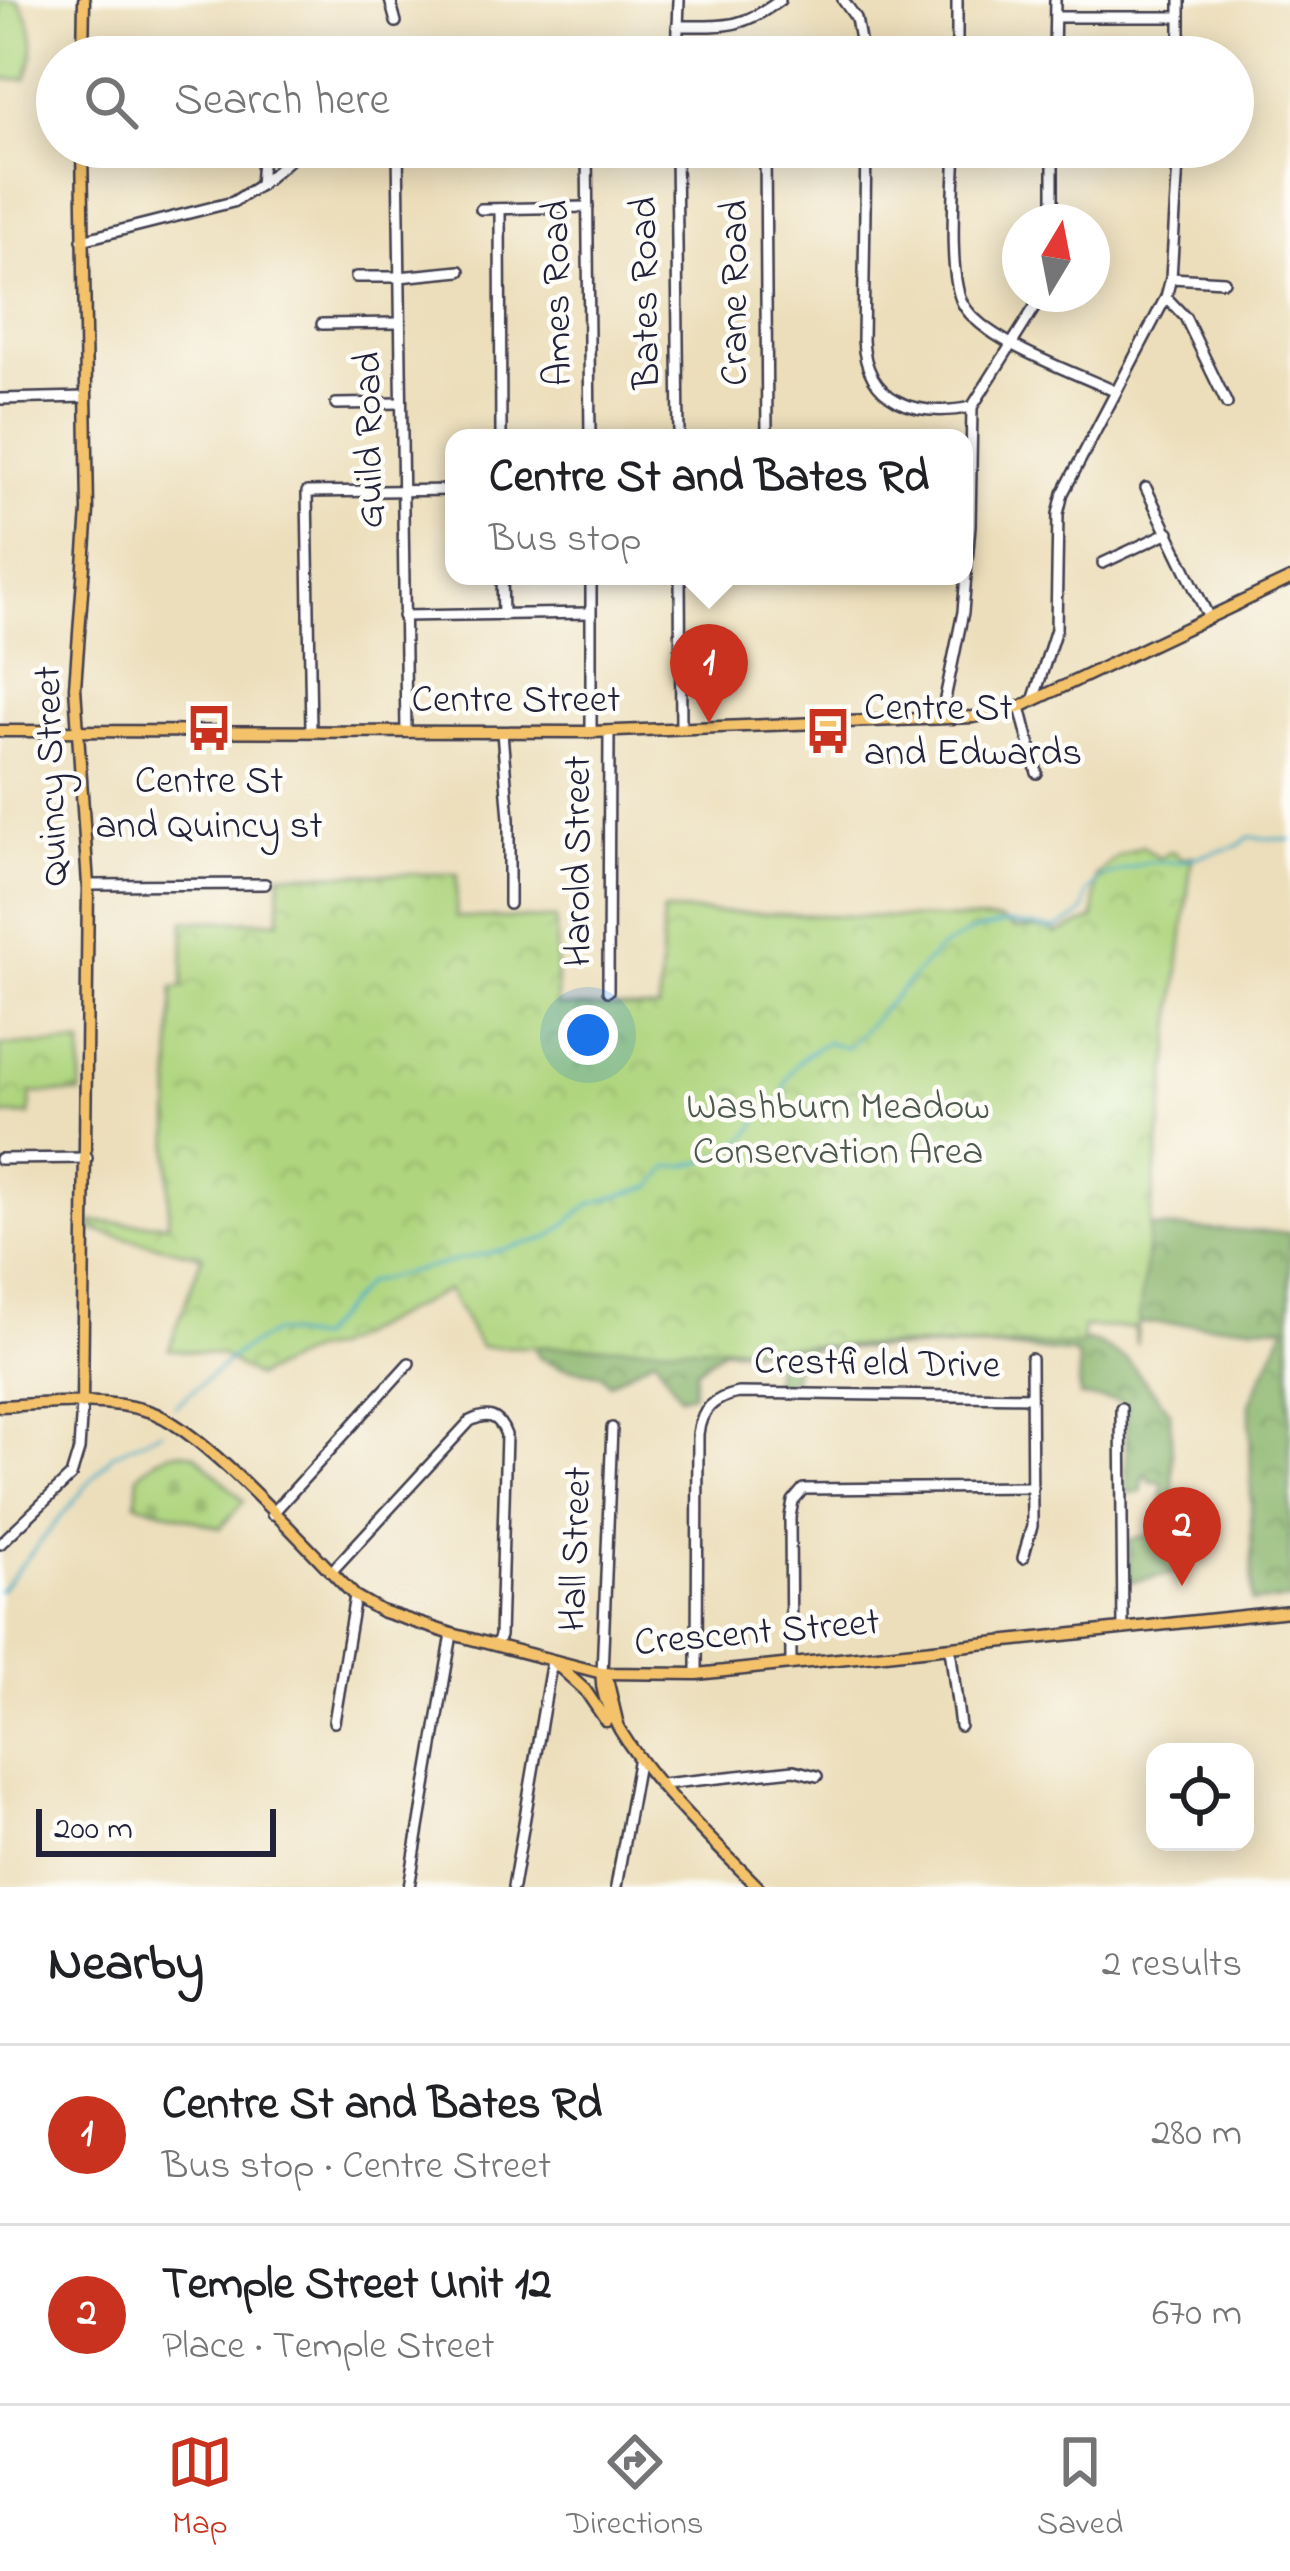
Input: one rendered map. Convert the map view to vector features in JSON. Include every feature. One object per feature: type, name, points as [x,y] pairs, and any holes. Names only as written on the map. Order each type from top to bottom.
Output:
[{"type":"main road","points":[[83,36],[84,0]]},
{"type":"main road","name":"Quincy Street","points":[[82,168],[88,511],[76,731],[88,885],[82,1404]]},
{"type":"main road","name":"Centre Street","points":[[0,731],[591,732],[974,717],[1026,704],[1290,579]]},
{"type":"main road","name":"Crescent Street","points":[[0,1406],[126,1406],[163,1417],[209,1452],[355,1596],[382,1611],[452,1634],[602,1673],[697,1674],[1290,1611]]},
{"type":"main road","points":[[552,1660],[576,1680],[609,1725],[622,1734]]},
{"type":"main road","points":[[602,1673],[602,1700],[622,1734],[758,1887]]},
{"type":"street","points":[[390,0],[397,22]]},
{"type":"street","points":[[677,36],[679,0]]},
{"type":"street","points":[[677,26],[736,26],[753,21],[780,0]]},
{"type":"street","points":[[843,0],[856,18],[859,36]]},
{"type":"street","points":[[956,36],[957,0]]},
{"type":"street","points":[[1055,0],[1055,36]]},
{"type":"street","points":[[1180,0],[1180,36]]},
{"type":"street","points":[[1055,16],[1180,16]]},
{"type":"street","points":[[260,185],[261,168]]},
{"type":"street","points":[[82,240],[216,208],[260,185],[280,168]]},
{"type":"street","name":"Guild Road","points":[[398,168],[406,732]]},
{"type":"street","name":"Ames Road","points":[[587,168],[590,429]]},
{"type":"street","name":"Bates Road","points":[[676,168],[679,429]]},
{"type":"street","name":"Crane Road","points":[[764,168],[766,429]]},
{"type":"street","points":[[866,168],[863,340],[864,360],[873,382],[886,395],[919,407],[947,412],[972,407]]},
{"type":"street","points":[[956,168],[955,275],[958,293],[979,323],[1114,392]]},
{"type":"street","points":[[1053,168],[1053,204]]},
{"type":"street","points":[[1037,773],[1026,704],[1056,629],[1060,503],[1166,297],[1172,278],[1178,168]]},
{"type":"street","points":[[481,209],[588,206]]},
{"type":"street","points":[[500,209],[501,429]]},
{"type":"street","points":[[356,277],[460,271]]},
{"type":"street","points":[[1172,278],[1224,281]]},
{"type":"street","points":[[1166,297],[1185,317],[1227,404]]},
{"type":"street","points":[[972,429],[972,407],[982,387],[1032,312]]},
{"type":"street","points":[[322,324],[399,322]]},
{"type":"street","points":[[0,399],[86,397]]},
{"type":"street","points":[[336,404],[401,403]]},
{"type":"street","points":[[1146,488],[1209,618]]},
{"type":"street","points":[[311,731],[308,492],[445,490]]},
{"type":"street","points":[[1103,563],[1169,532]]},
{"type":"street","points":[[502,585],[503,615]]},
{"type":"street","points":[[590,585],[591,732]]},
{"type":"street","points":[[680,585],[681,728]]},
{"type":"street","points":[[941,718],[964,585]]},
{"type":"street","points":[[404,616],[590,613]]},
{"type":"street","name":"Harold Street","points":[[608,991],[609,731]]},
{"type":"street","points":[[502,732],[509,904]]},
{"type":"street","points":[[88,885],[265,884]]},
{"type":"street","points":[[0,1159],[87,1158]]},
{"type":"street","points":[[1023,1558],[1032,1535],[1031,1359]]},
{"type":"street","points":[[272,1514],[409,1363]]},
{"type":"street","name":"Crestfield Drive","points":[[697,1674],[698,1434],[699,1421],[710,1404],[738,1393],[1031,1397]]},
{"type":"street","points":[[0,1544],[70,1476],[79,1450],[82,1404]]},
{"type":"street","points":[[1121,1408],[1124,1629]]},
{"type":"street","points":[[331,1572],[465,1426],[483,1414],[494,1416],[506,1435],[496,1646]]},
{"type":"street","name":"Hall Street","points":[[602,1673],[612,1428]]},
{"type":"street","points":[[791,1664],[790,1517],[793,1501],[803,1490],[1032,1487]]},
{"type":"street","points":[[334,1721],[355,1596]]},
{"type":"street","points":[[409,1887],[452,1634]]},
{"type":"street","points":[[950,1648],[960,1726]]},
{"type":"street","points":[[513,1887],[552,1660]]},
{"type":"street","points":[[616,1887],[639,1757]]},
{"type":"street","points":[[662,1784],[794,1770],[818,1776]]},
{"type":"green space","points":[[0,0],[18,0],[31,29],[32,58],[26,79],[0,79]]},
{"type":"green space","name":"Washburn Meadow Conservation Area","points":[[1142,846],[1159,858],[1172,851],[1181,858],[1192,856],[1136,1345],[1135,1328],[1083,1327],[1082,1345],[480,1347],[448,1290],[329,1349],[311,1351],[256,1377],[221,1355],[169,1349],[202,1256],[93,1230],[93,1222],[168,1224],[173,988],[183,987],[184,921],[279,921],[280,874],[457,874],[456,917],[556,919],[557,1006],[659,1009],[663,911],[1000,920],[1016,929],[1047,928],[1056,934],[1094,919],[1096,877],[1116,857]]},
{"type":"green space","points":[[82,1044],[81,1093],[31,1093],[30,1115],[0,1115],[0,1045]]},
{"type":"green space","points":[[1149,1227],[1290,1233],[1290,1600],[1252,1602],[1250,1403],[1285,1326],[1138,1323]]},
{"type":"green space","points":[[1057,1335],[1096,1343],[1127,1360],[1170,1411],[1177,1573],[1130,1582],[1129,1540],[1161,1534],[1162,1482],[1150,1482],[1144,1476],[1141,1492],[1127,1493],[1126,1406],[1117,1400],[1080,1397],[1074,1353],[990,1347],[812,1349],[798,1359],[792,1386],[773,1385],[776,1354],[771,1349],[723,1349],[696,1370],[693,1393],[680,1396],[655,1357],[609,1383],[601,1374],[540,1358],[530,1339]]},
{"type":"green space","points":[[176,1452],[195,1454],[244,1501],[220,1528],[136,1503],[138,1475],[157,1458]]},
{"type":"waterway","points":[[175,1406],[240,1351],[273,1332],[316,1339],[366,1283],[549,1238],[590,1204],[653,1186],[669,1167],[698,1163],[736,1146],[762,1112],[782,1112],[784,1088],[799,1061],[827,1042],[847,1048],[938,950],[970,932],[1007,923],[1055,929],[1077,918],[1087,893],[1102,877],[1148,862],[1178,862],[1238,846],[1249,837],[1290,840]]},
{"type":"waterway","points":[[0,1591],[112,1455],[162,1431]]},
{"type":"place","name":"Centre St and Bates Rd","points":[[709,723]]},
{"type":"place","name":"Centre St and Quincy st","points":[[209,728]]},
{"type":"place","name":"Centre St and Edwards","points":[[828,731]]},
{"type":"place","name":"Temple Street Unit 12","points":[[1182,1586]]}]
